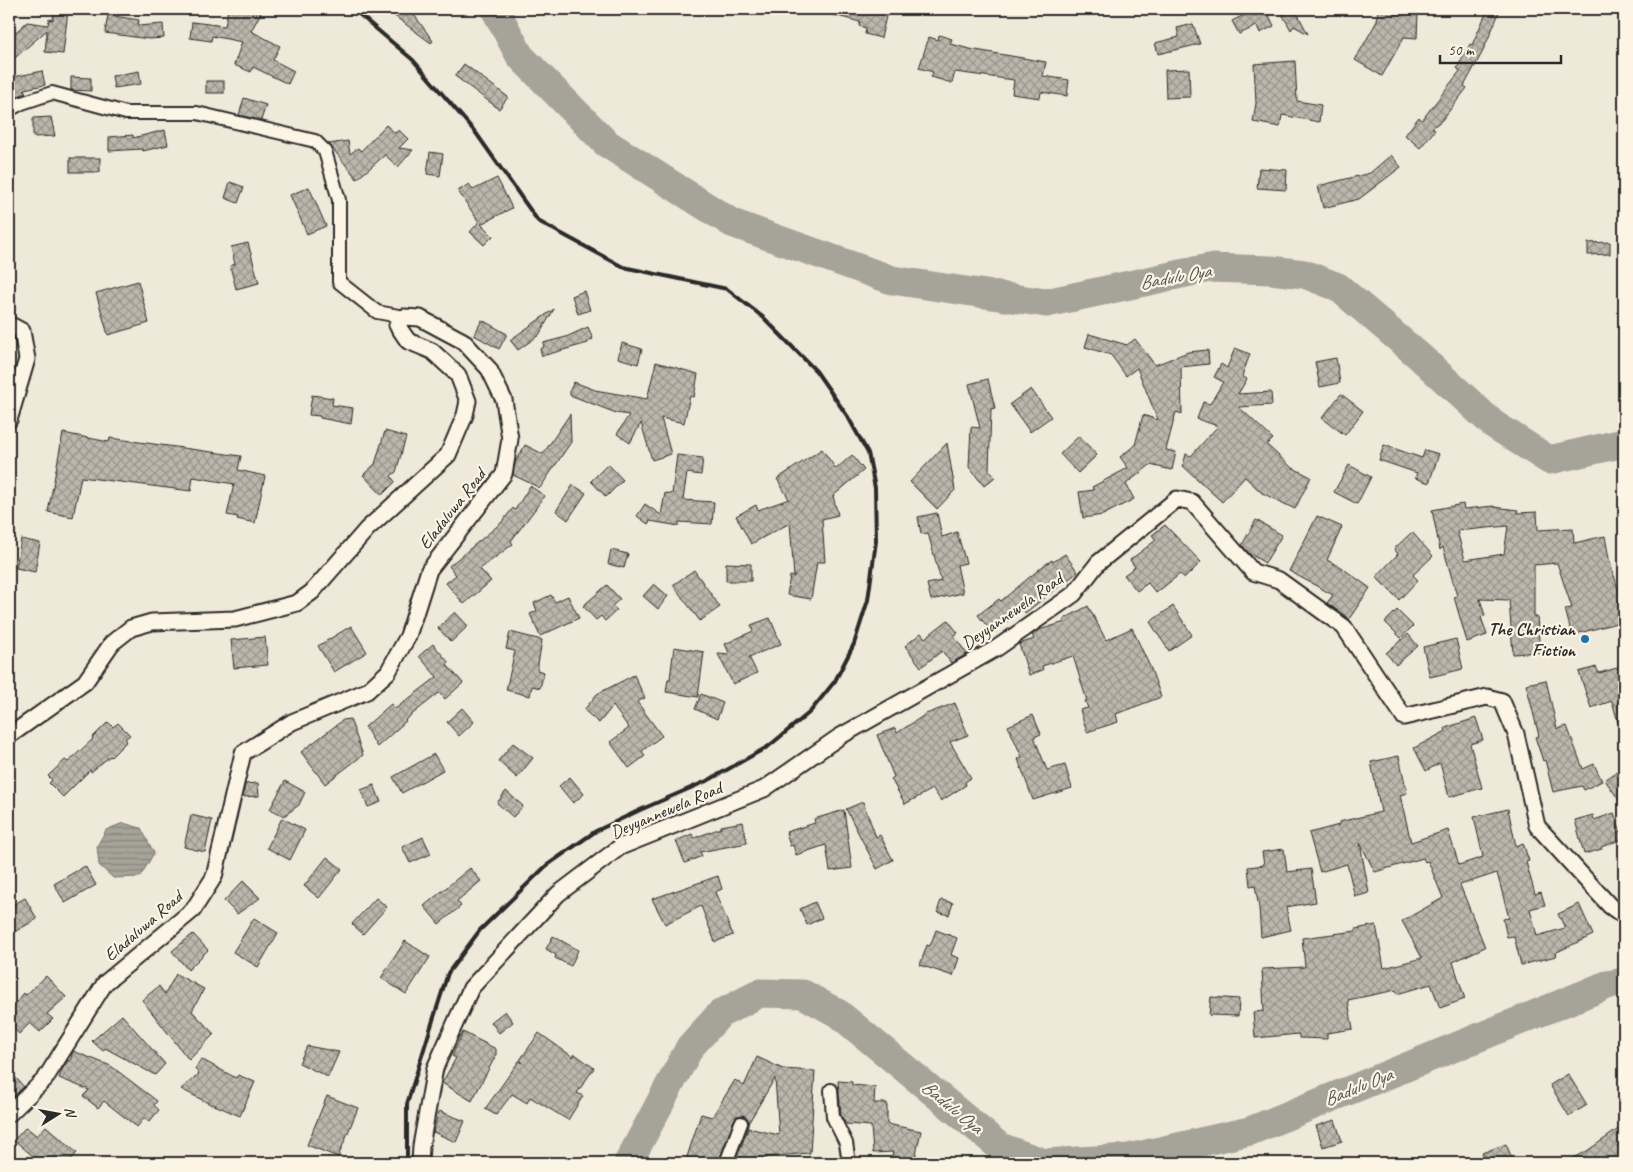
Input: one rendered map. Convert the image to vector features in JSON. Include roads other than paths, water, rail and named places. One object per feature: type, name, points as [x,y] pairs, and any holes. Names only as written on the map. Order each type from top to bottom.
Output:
[{"type":"street","points":[[9,110],[22,103],[52,93],[126,113],[197,113],[315,141],[325,151],[339,200],[338,282],[377,312],[404,317]]},
{"type":"street","name":"Eladaluwa Road","points":[[9,736],[85,682],[112,643],[131,628],[152,622],[235,619],[297,603],[312,592],[367,529],[448,455],[466,415],[468,401],[458,375],[432,351],[408,341],[397,325],[404,317],[420,318],[463,341],[489,369],[504,400],[510,439],[504,474],[429,570],[408,636],[388,672],[367,692],[292,722],[244,753],[214,877],[193,910],[105,983],[45,1079],[9,1114]]},
{"type":"street","points":[[9,324],[22,331],[27,359],[9,420]]},
{"type":"street","name":"Deyyannewela Road","points":[[420,1163],[421,1146],[435,1068],[471,988],[558,894],[620,847],[764,789],[839,737],[997,648],[1074,594],[1098,563],[1177,499],[1192,502],[1253,572],[1279,580],[1344,627],[1404,717],[1487,697],[1502,701],[1516,734],[1537,826],[1610,906],[1624,916]]},
{"type":"street","points":[[831,1090],[833,1117],[846,1143],[849,1163]]},
{"type":"street","points":[[726,1163],[741,1123]]},
{"type":"waterway","name":"Badulu Oya","points":[[495,9],[520,56],[606,143],[732,223],[892,280],[1046,303],[1209,268],[1271,270],[1304,274],[1338,287],[1419,356],[1493,424],[1549,460],[1624,443]]},
{"type":"waterway","name":"Badulu Oya","points":[[628,1163],[690,1047],[720,1014],[760,993],[803,994],[839,1014],[1000,1147],[1044,1163],[1129,1158],[1250,1131],[1607,985],[1624,982]]},
{"type":"railway","points":[[353,9],[413,60],[476,133],[538,221],[623,267],[727,289],[764,318],[816,371],[848,417],[868,453],[875,488],[876,541],[868,600],[854,644],[835,681],[810,712],[769,746],[709,780],[596,831],[546,866],[480,930],[448,973],[428,1036],[407,1104],[407,1163]]},
{"type":"place","name":"The Christian Fiction","points":[[1585,639]]}]
